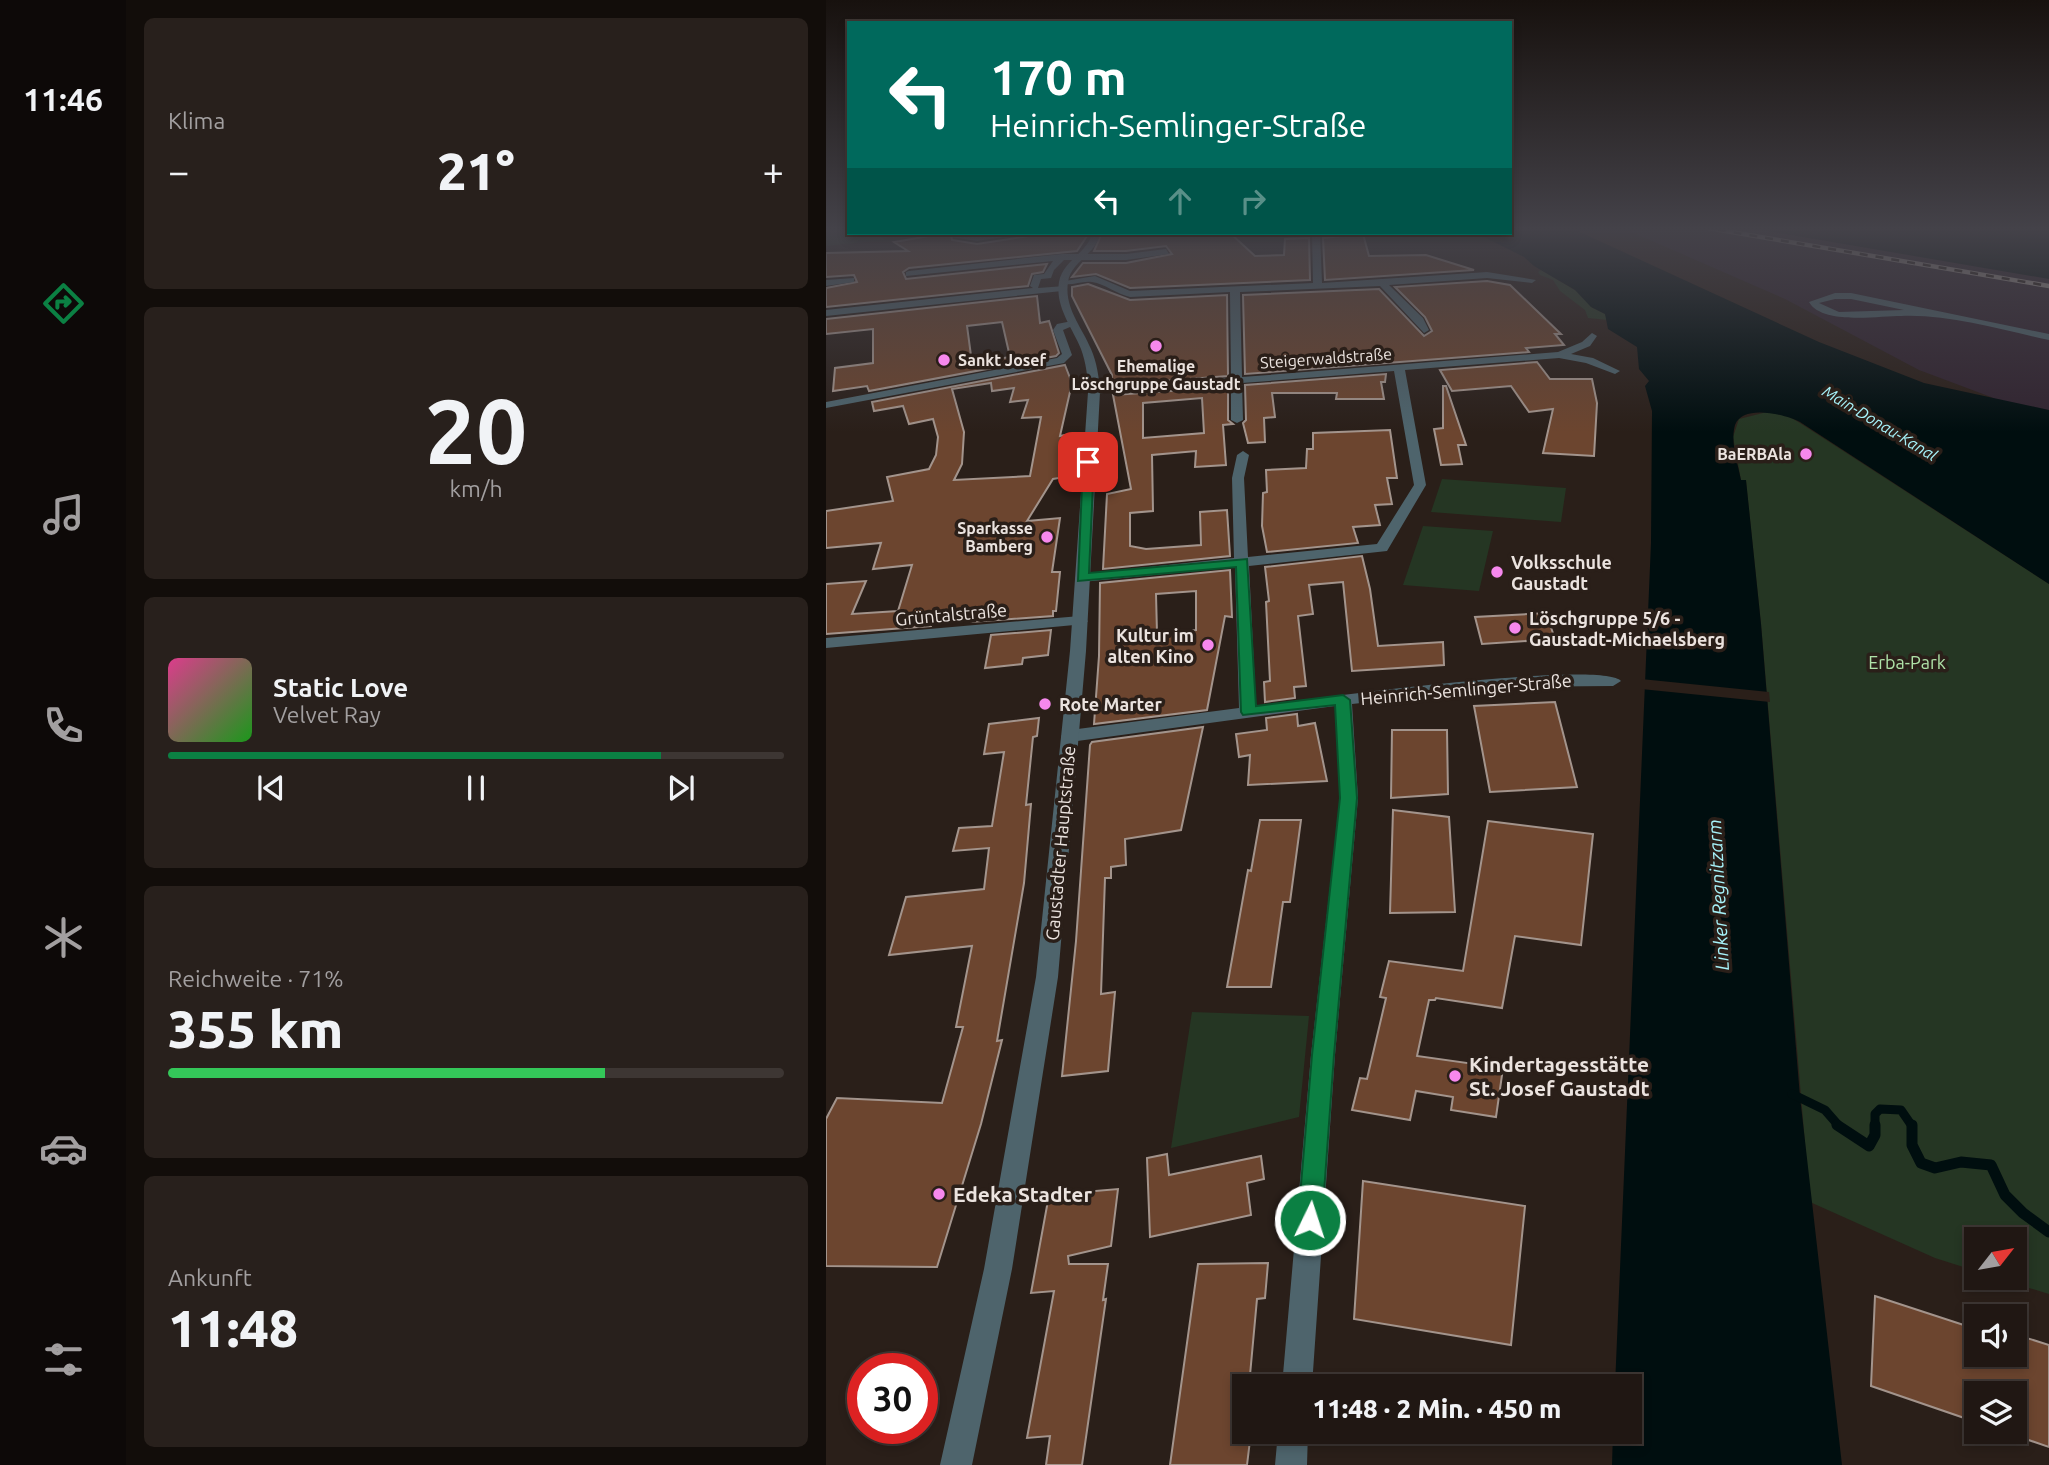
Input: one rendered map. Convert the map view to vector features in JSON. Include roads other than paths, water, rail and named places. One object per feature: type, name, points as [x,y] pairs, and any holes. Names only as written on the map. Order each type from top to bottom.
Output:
[{"type":"street","points":[[826,313],[975,295]]},
{"type":"street","name":"Gaustadter Hauptstraße","points":[[956,1465],[998,1269],[1043,1005],[1070,736],[1094,391],[1088,356],[1064,306],[1063,295]]},
{"type":"street","points":[[1235,295],[1237,420]]},
{"type":"street","points":[[1395,295],[1420,320],[1424,330]]},
{"type":"street","points":[[1921,312],[1838,315],[1816,306],[1814,302],[1835,296],[1851,296],[2049,337]]},
{"type":"street","points":[[826,405],[1060,361],[1067,355],[1058,330],[1060,326],[1072,324]]},
{"type":"street","name":"Steigerwaldstraße","points":[[1094,391],[1559,355],[1579,348],[1592,336]]},
{"type":"street","name":"Steigerwaldstraße","points":[[1559,355],[1597,362],[1615,370]]},
{"type":"street","points":[[1082,578],[1382,548],[1420,485],[1399,368]]},
{"type":"street","points":[[1242,455],[1238,478],[1248,712]]},
{"type":"street","name":"Grüntalstraße","points":[[826,643],[1080,621]]},
{"type":"street","name":"Heinrich-Semlinger-Straße","points":[[1070,736],[1343,700],[1532,681],[1614,681]]},
{"type":"street","points":[[1298,1374],[1323,1055],[1349,798],[1343,700]]},
{"type":"street","points":[[1291,1465],[1292,1444]]},
{"type":"water","points":[[1580,295],[1718,295],[1819,342],[1924,383],[2049,410],[2049,584],[1800,422],[1775,414],[1755,413],[1740,418],[1735,425],[1734,446],[1741,480],[1746,480],[1761,624],[1800,1097],[1842,1465],[1612,1465],[1613,1444],[1642,1444],[1642,1374],[1616,1374],[1651,543],[1652,411],[1645,386],[1649,381],[1639,369],[1637,347],[1608,329],[1605,314],[1591,307]]},
{"type":"waterway","points":[[1792,1094],[1825,1110],[1839,1126]]},
{"type":"waterway","points":[[1837,1125],[1869,1146],[1875,1135],[1875,1114],[1880,1109],[1901,1110],[1912,1126]]},
{"type":"waterway","points":[[1912,1126],[1912,1145],[1921,1163],[1935,1168],[1961,1162],[1991,1165],[2005,1195],[2023,1213],[2049,1232]]},
{"type":"place","name":"Ehemalige Löschgruppe Gaustadt","points":[[1156,346]]},
{"type":"place","name":"Sankt Josef","points":[[944,360]]},
{"type":"place","name":"BaERBAla","points":[[1806,454]]},
{"type":"place","name":"Sparkasse Bamberg","points":[[1047,537]]},
{"type":"place","name":"Volksschule Gaustadt","points":[[1497,572]]},
{"type":"place","name":"Löschgruppe 5/6 - Gaustadt-Michaelsberg","points":[[1515,628]]},
{"type":"place","name":"Kultur im alten Kino","points":[[1208,645]]},
{"type":"place","name":"Rote Marter","points":[[1045,704]]},
{"type":"place","name":"Kindertagesstätte St. Josef Gaustadt","points":[[1455,1076]]},
{"type":"place","name":"Edeka Stadter","points":[[939,1194]]},
{"type":"water label","name":"Main-Donau-Kanal","points":[[1880,423]]},
{"type":"water label","name":"Linker Regnitzarm","points":[[1718,895]]},
{"type":"park label","name":"Erba-Park","points":[[1907,662]]}]
